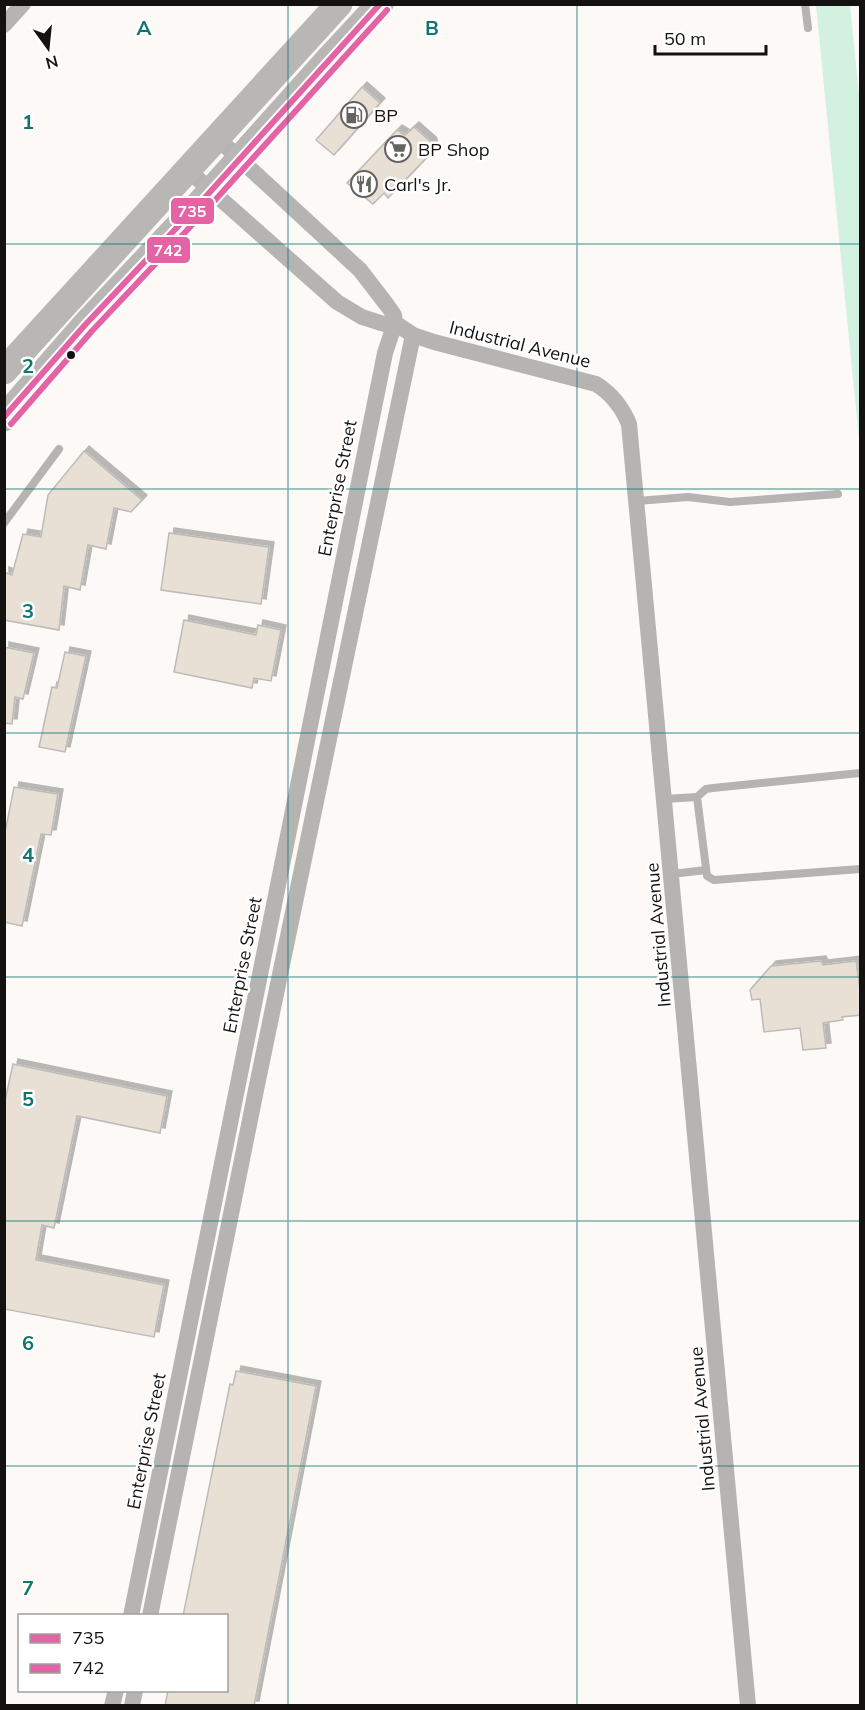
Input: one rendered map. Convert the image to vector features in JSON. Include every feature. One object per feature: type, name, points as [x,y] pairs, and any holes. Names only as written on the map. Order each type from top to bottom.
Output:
[{"type":"main road","points":[[4,371],[189,171],[339,4]]},
{"type":"main road","points":[[4,418],[85,325],[240,160],[380,4]]},
{"type":"street","points":[[4,25],[17,6]]},
{"type":"street","name":"Industrial Avenue","points":[[217,138],[360,270],[394,315],[395,323]]},
{"type":"street","name":"Industrial Avenue","points":[[189,171],[337,302],[362,316],[384,324],[395,323],[413,335],[434,342],[588,381],[604,389],[613,397],[629,424],[748,1706]]},
{"type":"street","name":"Enterprise Street","points":[[131,1614],[382,365],[395,323]]},
{"type":"street","points":[[150,1614],[258,1078],[413,335]]},
{"type":"lane","points":[[805,4],[808,28]]},
{"type":"lane","points":[[4,523],[59,448]]},
{"type":"lane","points":[[637,501],[688,498],[730,502],[838,494]]},
{"type":"lane","points":[[665,799],[697,797],[706,789],[713,788],[861,772]]},
{"type":"lane","points":[[697,797],[706,876],[714,880],[861,869]]},
{"type":"lane","points":[[672,873],[706,870]]},
{"type":"green space","points":[[816,5],[850,5],[860,105],[860,450]]},
{"type":"building","points":[[362,87],[380,103],[334,155],[316,140]]},
{"type":"building","points":[[414,127],[431,142],[434,150],[388,198],[384,193],[373,204],[347,183],[397,130],[405,135]]},
{"type":"building","points":[[84,451],[142,500],[131,512],[114,508],[106,549],[88,545],[80,590],[64,586],[59,630],[4,620],[4,572],[12,575],[23,534],[41,537],[48,495]]},
{"type":"building","points":[[169,533],[269,547],[261,604],[161,590]]},
{"type":"building","points":[[184,620],[256,635],[258,625],[281,630],[271,681],[254,678],[252,688],[174,672]]},
{"type":"building","points":[[4,647],[34,653],[23,699],[15,697],[12,724],[4,723]]},
{"type":"building","points":[[65,652],[86,656],[65,752],[39,747],[52,687],[57,688]]},
{"type":"building","points":[[14,787],[58,794],[51,835],[41,834],[22,926],[4,922],[4,828],[6,828]]},
{"type":"building","points":[[821,961],[823,965],[856,961],[861,1015],[842,1017],[843,1020],[823,1023],[826,1048],[803,1050],[800,1028],[764,1032],[760,999],[752,1000],[750,990],[771,966]]},
{"type":"building","points":[[13,1064],[167,1096],[160,1133],[77,1116],[54,1228],[42,1225],[36,1260],[164,1285],[154,1337],[4,1309],[4,1105]]},
{"type":"building","points":[[236,1371],[316,1386],[254,1706],[165,1706],[168,1692],[228,1692],[228,1614],[183,1614],[230,1384],[233,1385]]},
{"type":"transit line","name":"735","points":[[4,417],[85,325],[200,203],[380,4]]},
{"type":"transit line","name":"742","points":[[11,424],[92,331],[207,209],[387,10]]},
{"type":"place","name":"BP","points":[[354,115]]},
{"type":"place","name":"BP Shop","points":[[398,149]]},
{"type":"place","name":"Carl's Jr.","points":[[364,184]]}]
